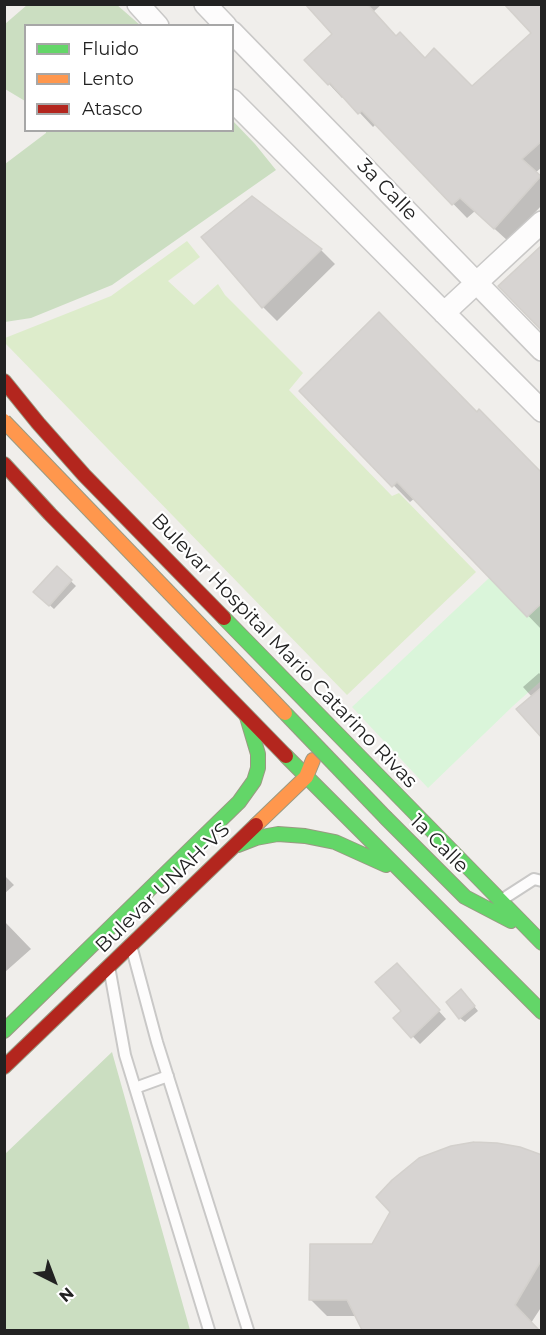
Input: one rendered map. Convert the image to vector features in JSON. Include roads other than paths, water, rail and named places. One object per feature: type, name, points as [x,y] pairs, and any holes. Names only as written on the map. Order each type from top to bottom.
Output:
[{"type":"main road","name":"Bulevar Hospital Mario Catarino Rivas","points":[[4,381],[84,475],[542,943]]},
{"type":"main road","name":"1a Calle","points":[[4,421],[465,897]]},
{"type":"main road","points":[[4,464],[306,777],[542,1012]]},
{"type":"main road","name":"Bulevar UNAH-VS","points":[[4,1031],[239,802],[254,781],[258,768],[258,753],[247,714]]},
{"type":"main road","name":"Bulevar UNAH-VS","points":[[4,1067],[306,777],[329,724]]},
{"type":"main road","points":[[235,846],[256,838],[278,834],[305,836],[335,842],[404,873]]},
{"type":"main road","points":[[465,897],[474,916]]},
{"type":"main road","points":[[465,897],[529,931]]},
{"type":"main road","points":[[482,936],[495,964]]},
{"type":"street","points":[[138,4],[156,24]]},
{"type":"street","points":[[205,4],[224,24]]},
{"type":"street","name":"3a Calle","points":[[234,34],[542,350]]},
{"type":"street","points":[[234,102],[542,411]]},
{"type":"street","points":[[444,313],[542,222]]},
{"type":"lane","points":[[501,900],[534,879],[542,881]]},
{"type":"lane","points":[[131,946],[168,1076],[248,1330]]},
{"type":"lane","points":[[109,966],[125,1055],[209,1330]]},
{"type":"lane","points":[[135,1088],[168,1076]]}]
